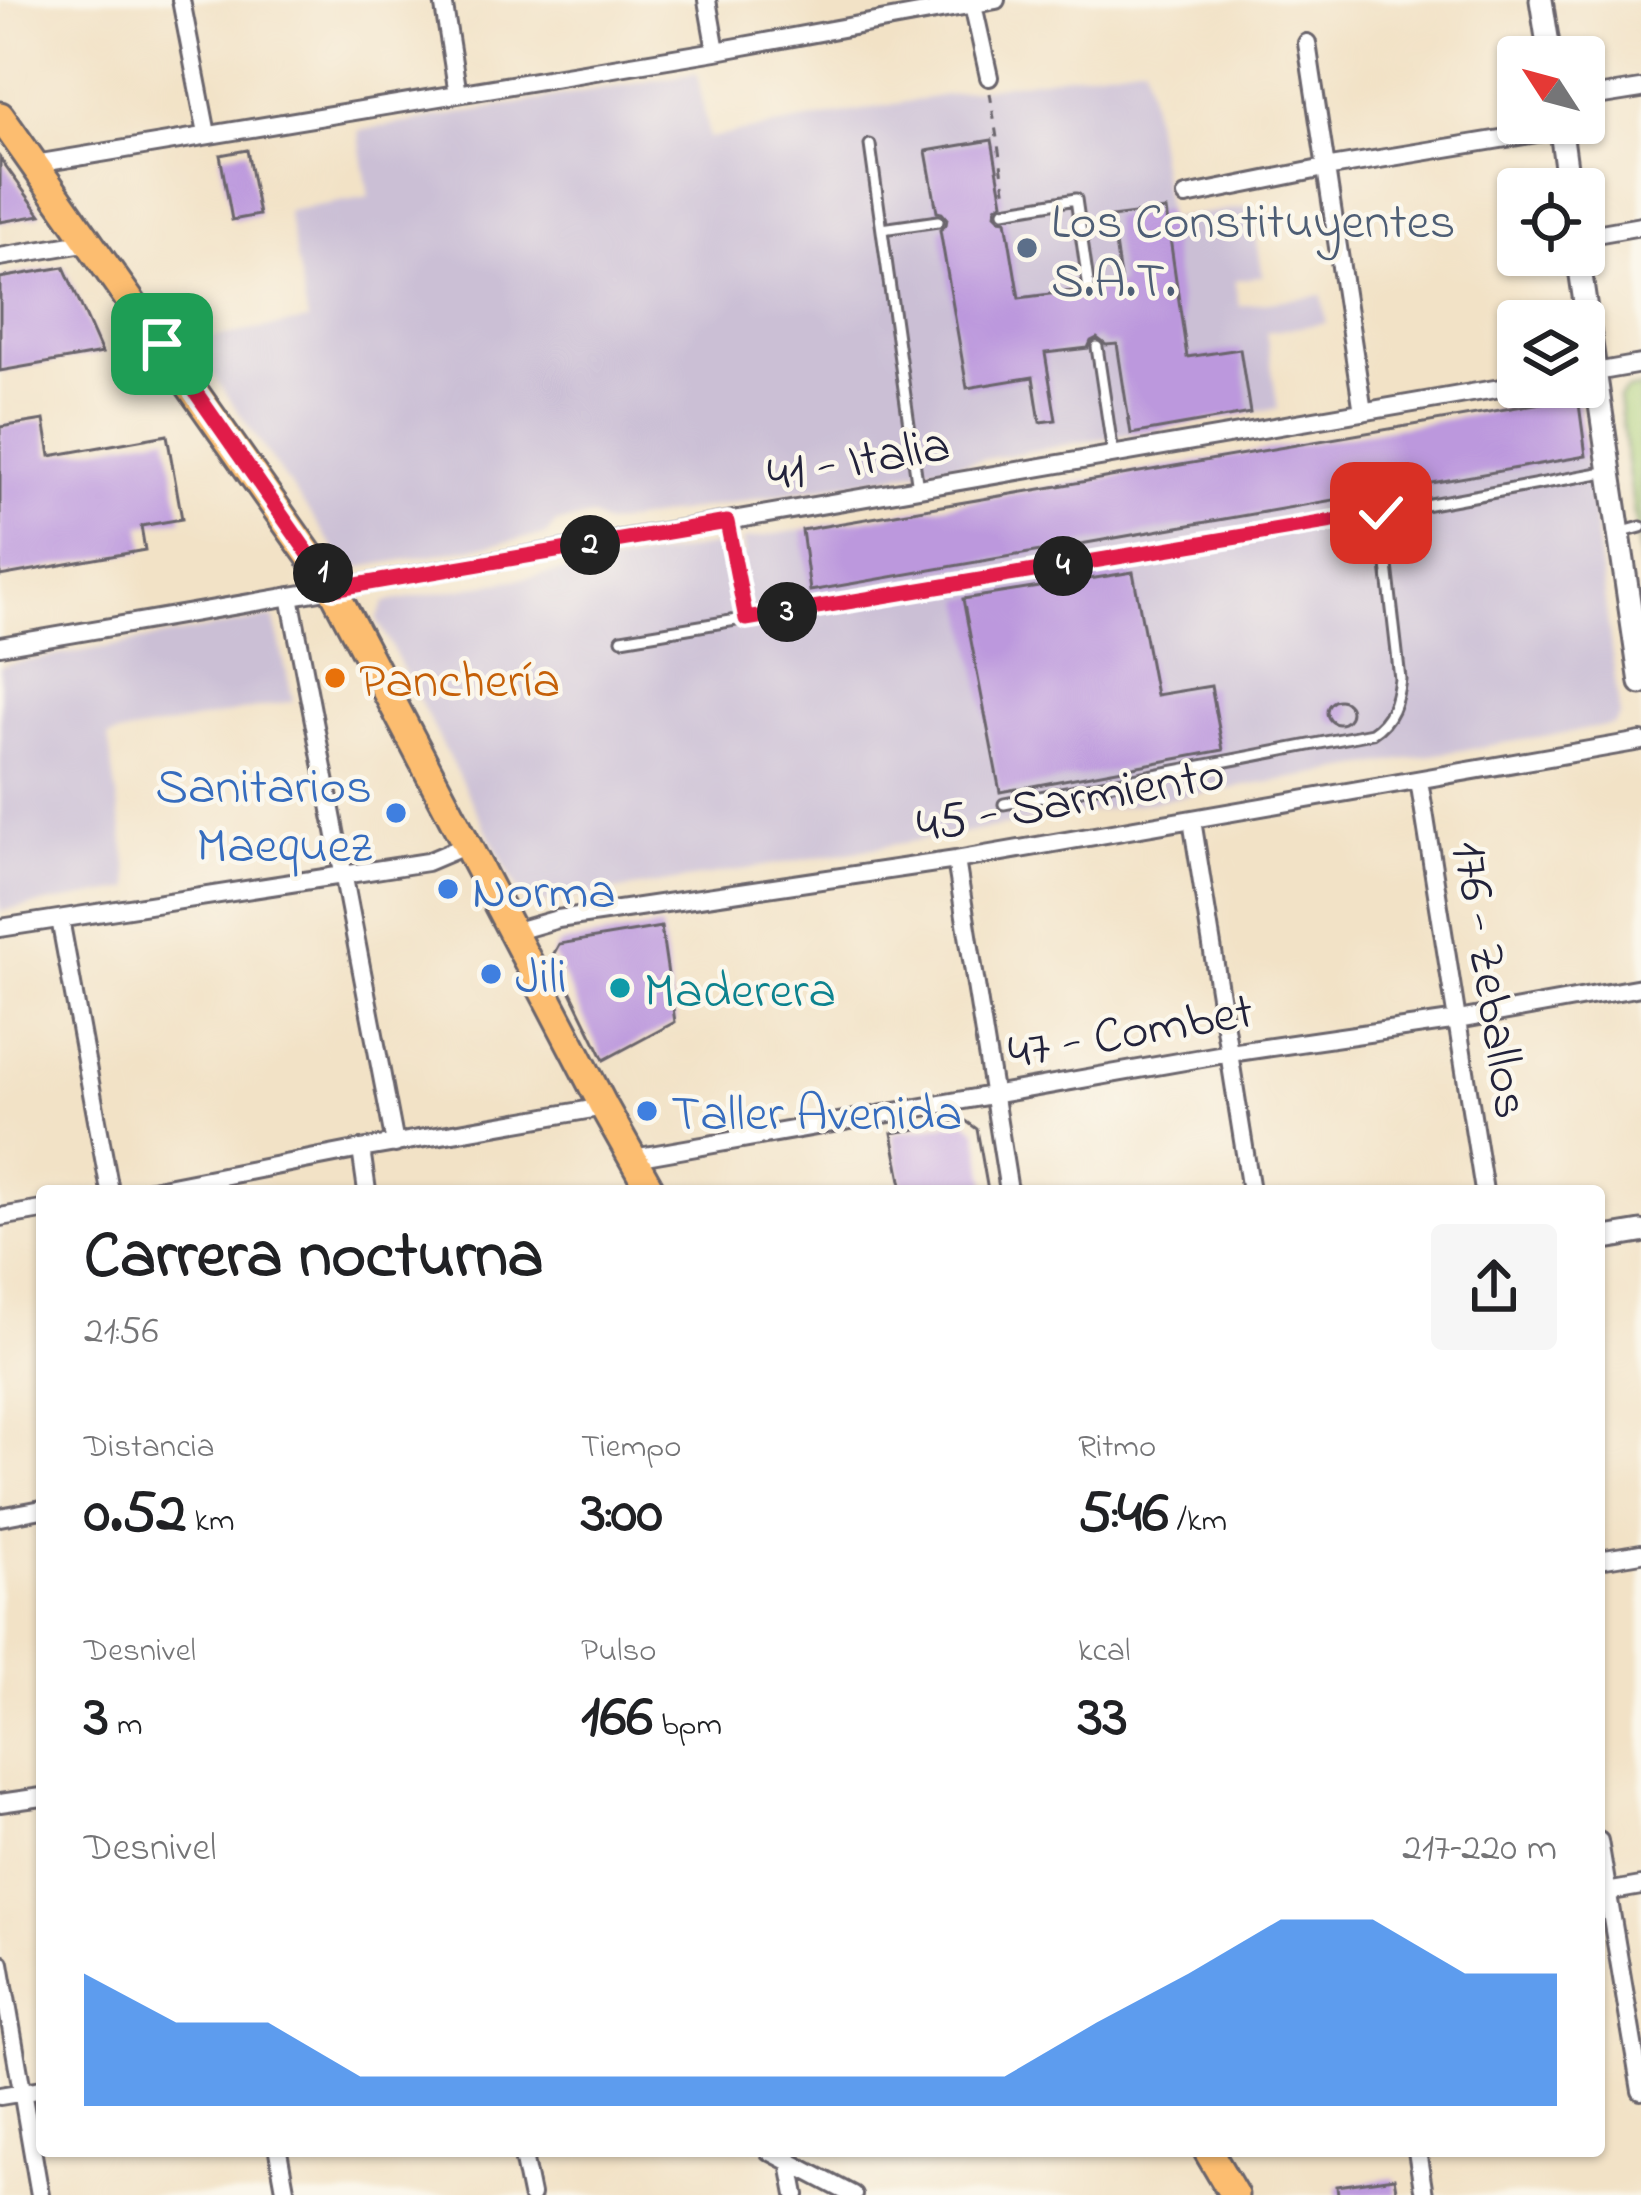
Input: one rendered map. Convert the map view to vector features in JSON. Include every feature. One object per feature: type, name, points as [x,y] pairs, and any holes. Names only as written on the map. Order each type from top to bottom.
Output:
[{"type":"main road","points":[[0,116],[333,589],[648,1185]]},
{"type":"main road","points":[[1212,2157],[1234,2195]]},
{"type":"street","points":[[181,0],[207,134]]},
{"type":"street","points":[[443,0],[458,94]]},
{"type":"street","points":[[707,0],[716,51]]},
{"type":"street","points":[[35,164],[996,0]]},
{"type":"street","points":[[1541,0],[1547,36]]},
{"type":"street","points":[[972,2],[989,77]]},
{"type":"street","points":[[1307,44],[1363,412]]},
{"type":"street","points":[[1605,95],[1641,89]]},
{"type":"street","points":[[1186,196],[1497,137]]},
{"type":"street","points":[[1605,232],[1641,226]]},
{"type":"street","points":[[0,257],[89,242]]},
{"type":"street","points":[[1605,370],[1641,364]]},
{"type":"street","name":"41 - Italia","points":[[0,646],[1497,390]]},
{"type":"street","points":[[1597,408],[1610,471],[1630,530],[1641,683]]},
{"type":"street","points":[[290,596],[395,1144]]},
{"type":"street","name":"45 - Sarmiento","points":[[513,932],[557,919],[956,860],[1641,741]]},
{"type":"street","name":"176 - Zeballos","points":[[1418,780],[1483,1185]]},
{"type":"street","points":[[1192,820],[1250,1185]]},
{"type":"street","points":[[0,928],[427,862],[466,844]]},
{"type":"street","points":[[956,860],[1008,1185]]},
{"type":"street","points":[[60,920],[109,1185]]},
{"type":"street","name":"47 - Combet","points":[[634,1158],[1641,987]]},
{"type":"street","points":[[177,1185],[604,1107]]},
{"type":"street","points":[[361,1149],[367,1185]]},
{"type":"street","points":[[0,1217],[36,1211]]},
{"type":"street","points":[[1605,1238],[1641,1232]]},
{"type":"street","points":[[0,1517],[36,1511]]},
{"type":"street","points":[[1605,1558],[1641,1553]]},
{"type":"street","points":[[0,1803],[36,1798]]},
{"type":"street","points":[[1605,1893],[1641,1886]]},
{"type":"street","points":[[1605,1898],[1641,2091]]},
{"type":"street","points":[[0,1964],[33,2091],[36,2136]]},
{"type":"street","points":[[0,2096],[33,2091]]},
{"type":"street","points":[[37,2157],[40,2195]]},
{"type":"street","points":[[279,2157],[286,2195]]},
{"type":"street","points":[[523,2157],[531,2195]]},
{"type":"street","points":[[788,2157],[796,2195]]},
{"type":"street","points":[[790,2157],[853,2195]]},
{"type":"street","points":[[1418,2157],[1424,2195]]},
{"type":"lane","points":[[870,145],[918,489]]},
{"type":"lane","points":[[1006,210],[1076,199],[1089,289]]},
{"type":"lane","points":[[882,229],[938,220]]},
{"type":"lane","points":[[1097,346],[1114,455]]},
{"type":"lane","points":[[622,639],[1610,471]]},
{"type":"lane","points":[[1004,804],[1372,734],[1382,727],[1397,700],[1400,679],[1381,513]]},
{"type":"lane","points":[[727,522],[746,619]]},
{"type":"path","points":[[989,77],[1006,210]]},
{"type":"shaded area","points":[[1145,63],[1168,219],[1251,206],[1263,276],[1235,280],[1239,306],[1322,295],[1326,323],[1266,332],[1278,408],[605,525],[592,517],[556,523],[546,535],[357,568],[345,564],[189,341],[308,321],[287,211],[369,197],[358,131],[697,73],[709,138]]},
{"type":"shaded area","points":[[1512,408],[1580,408],[1620,716],[1613,725],[537,904],[522,898],[377,619],[385,602],[722,544],[726,559],[745,555],[742,540]]},
{"type":"shaded area","points":[[274,617],[293,701],[108,737],[131,889],[0,911],[0,666]]},
{"type":"green space","points":[[1641,387],[1641,569],[1619,398]]},
{"type":"building","points":[[992,140],[1003,202],[995,214],[1006,220],[1019,298],[1080,290],[1089,298],[1098,287],[1121,284],[1111,217],[1166,210],[1187,357],[1240,349],[1250,413],[1131,434],[1117,344],[1106,345],[1097,338],[1088,348],[1045,353],[1056,420],[1040,422],[1033,377],[967,388],[940,230],[947,219],[937,212],[926,151]]},
{"type":"building","points":[[247,150],[259,215],[232,220],[220,155]]},
{"type":"building","points":[[0,158],[15,179],[41,215],[0,222]]},
{"type":"building","points":[[64,267],[102,353],[0,371],[0,278]]},
{"type":"building","points":[[1512,408],[1580,408],[1586,456],[810,591],[802,530]]},
{"type":"building","points":[[44,420],[50,456],[167,435],[182,519],[141,526],[145,550],[0,576],[0,427]]},
{"type":"building","points":[[1133,572],[1156,695],[1211,686],[1223,750],[1000,792],[963,599]]},
{"type":"building","points":[[1339,700],[1351,712],[1339,724],[1327,712]]},
{"type":"building","name":"Maderera","points":[[661,927],[675,1022],[604,1060],[553,955],[559,944]]},
{"type":"building","points":[[966,1121],[977,1129],[987,1185],[902,1185],[892,1133]]},
{"type":"building","points":[[1394,2178],[1397,2195],[1338,2195],[1337,2186]]},
{"type":"place","name":"Los Constituyentes S.A.T.","points":[[1027,248]]},
{"type":"place","name":"Panchería","points":[[335,678]]},
{"type":"place","name":"Sanitarios Maequez","points":[[396,813]]},
{"type":"place","name":"Norma","points":[[448,889]]},
{"type":"place","name":"Jili","points":[[491,974]]},
{"type":"place","name":"Maderera","points":[[620,988]]},
{"type":"place","name":"Taller Avenida","points":[[647,1111]]},
{"type":"route","points":[[162,344],[333,589],[727,522],[746,619],[1381,513]]}]
